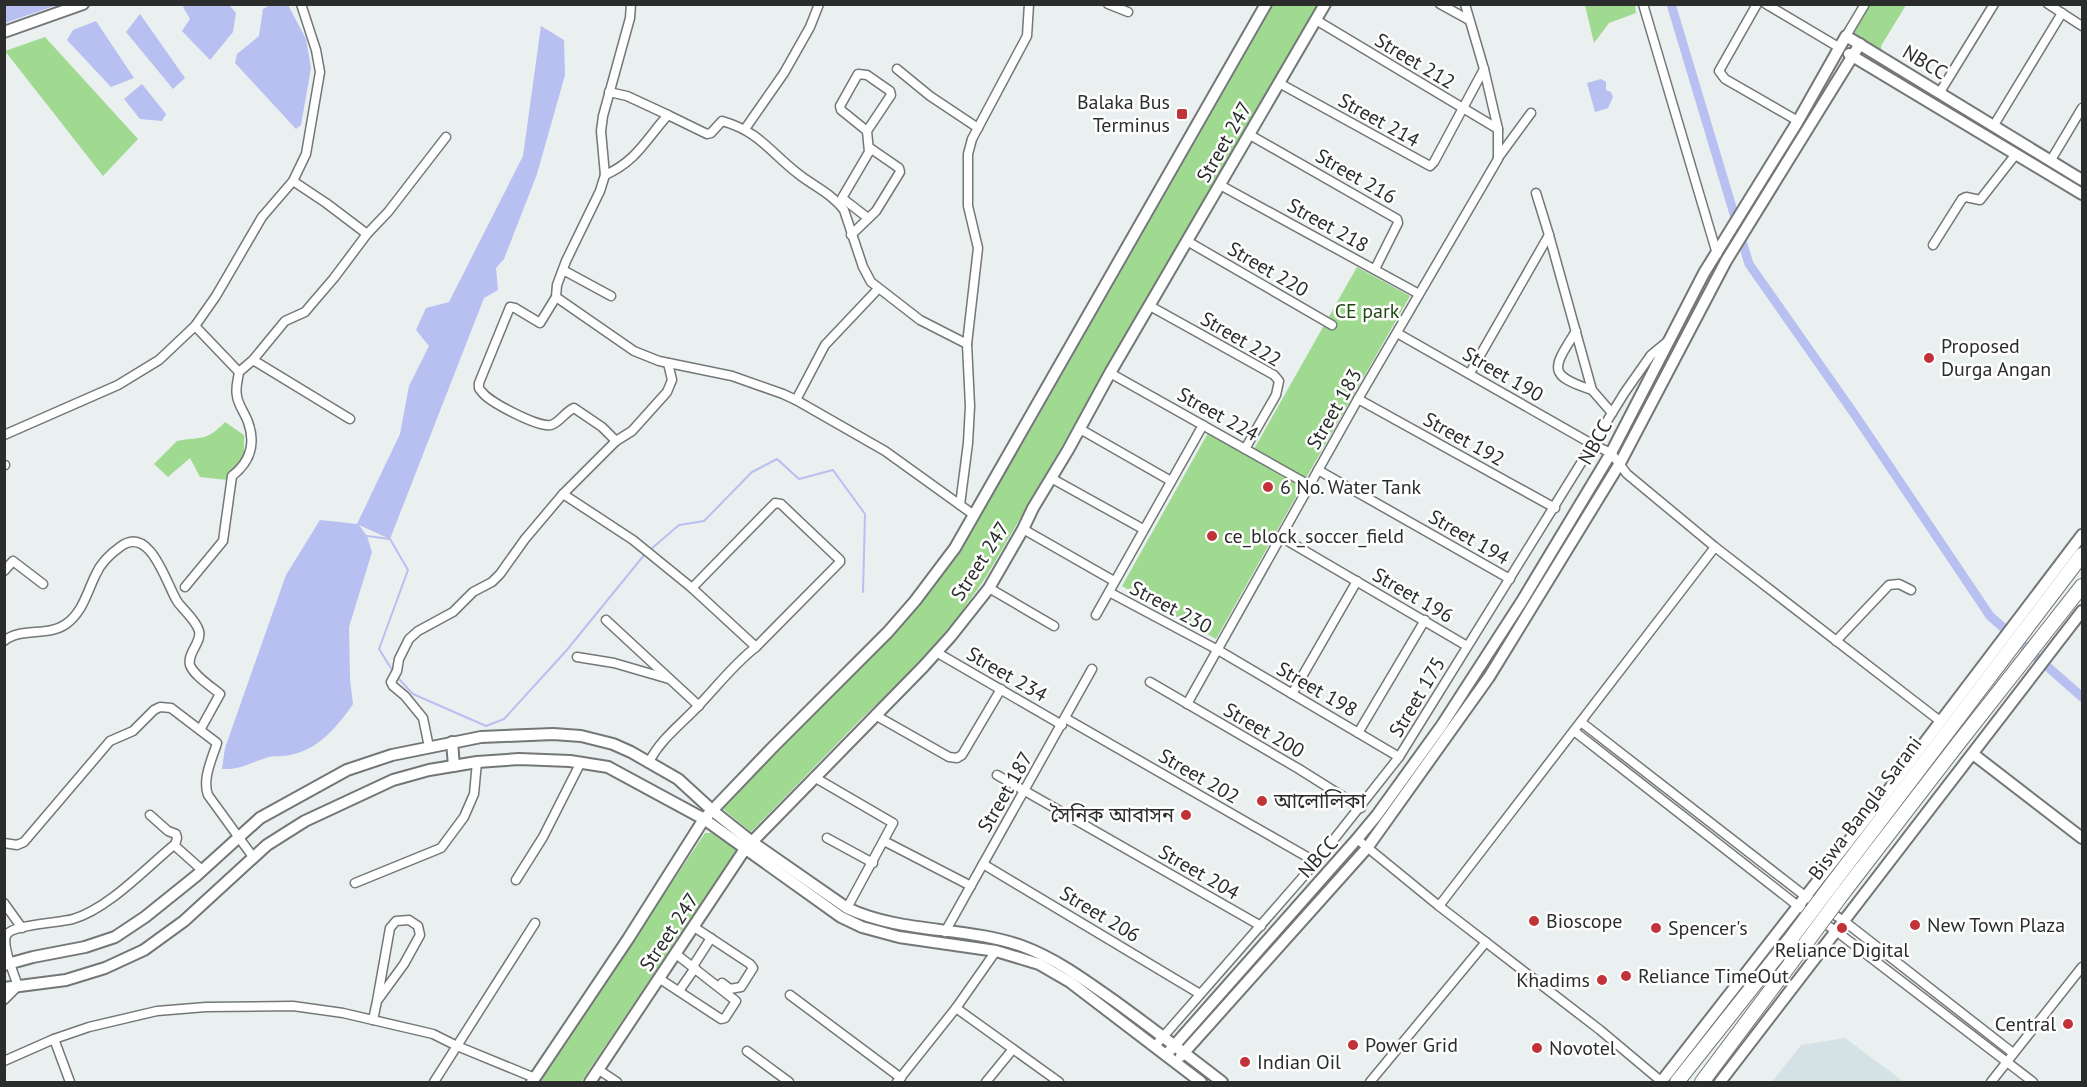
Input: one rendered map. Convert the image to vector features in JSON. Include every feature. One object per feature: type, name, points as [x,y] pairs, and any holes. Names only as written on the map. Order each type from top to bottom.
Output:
[{"type":"main road","name":"Biswa Bangla Sarani","points":[[1702,1083],[1806,944],[1837,888],[2006,645],[2082,555]]},
{"type":"main road","name":"Biswa Bangla Sarani","points":[[1677,1083],[1793,936],[1837,888],[1957,744],[2082,586]]},
{"type":"street","points":[[4,32],[83,4]]},
{"type":"street","points":[[4,435],[118,385],[159,360],[195,326],[216,296],[262,217],[294,181],[306,154],[320,72],[316,50],[301,4]]},
{"type":"street","points":[[616,441],[602,427],[576,409],[572,408],[553,424],[546,425],[509,410],[483,394],[479,389],[482,374],[510,308],[515,308],[540,323],[556,297],[555,291],[563,270],[600,191],[605,175],[601,124],[630,18],[631,4]]},
{"type":"street","points":[[745,129],[784,73],[810,27],[819,4]]},
{"type":"street","points":[[960,505],[969,434],[967,344],[978,248],[968,206],[968,154],[978,128],[1028,36],[1029,4]]},
{"type":"street","points":[[1108,4],[1128,12]]},
{"type":"street","name":"Street 247","points":[[534,1080],[704,819],[888,632],[955,548],[1266,4]]},
{"type":"street","name":"Street 247","points":[[590,1083],[749,845],[936,652],[988,588],[1325,4]]},
{"type":"street","points":[[1440,4],[1469,20]]},
{"type":"street","points":[[1465,4],[1498,129],[1498,159]]},
{"type":"street","points":[[1643,4],[1718,251]]},
{"type":"street","points":[[1757,4],[1719,71],[1725,79],[1798,121]]},
{"type":"street","points":[[1766,4],[2082,194]]},
{"type":"street","points":[[1846,36],[1865,4]]},
{"type":"street","points":[[1940,93],[1994,4]]},
{"type":"street","points":[[2048,4],[2082,26]]},
{"type":"street","points":[[1994,125],[2062,13]]},
{"type":"street","name":"Street 212","points":[[1316,20],[1498,129]]},
{"type":"street","name":"NBCC","points":[[1166,1055],[1357,839],[1442,725],[1522,601],[1611,453],[1704,273],[1730,232],[1747,217],[1846,36],[2082,180]]},
{"type":"street","points":[[1175,1063],[1367,848],[1489,677],[1620,463],[1738,240],[1747,217],[1860,44]]},
{"type":"street","points":[[897,69],[930,96],[978,128]]},
{"type":"street","name":"Street 214","points":[[1279,83],[1430,166],[1464,109],[1484,69]]},
{"type":"street","points":[[867,131],[891,95],[867,75],[858,74],[840,106],[841,110],[867,131],[870,148],[842,198],[868,218]]},
{"type":"street","points":[[609,92],[627,96],[709,134],[722,121],[745,129],[758,137],[800,175],[838,202],[844,210],[863,267],[871,282],[878,289],[920,320],[967,344]]},
{"type":"street","points":[[2051,160],[2082,108]]},
{"type":"street","name":"Street 183","points":[[1187,704],[1419,294],[1498,159],[1532,113]]},
{"type":"street","points":[[605,175],[621,168],[632,159],[668,115]]},
{"type":"street","name":"Street 216","points":[[1250,135],[1397,219],[1398,223],[1375,269]]},
{"type":"street","points":[[185,587],[223,542],[232,476],[243,467],[251,451],[248,422],[236,393],[239,372],[253,360],[285,321],[305,312],[367,234],[388,212],[446,137]]},
{"type":"street","points":[[851,235],[876,211],[893,186],[900,169],[870,148]]},
{"type":"street","points":[[1933,245],[1962,199],[1966,197],[1980,200],[2016,154]]},
{"type":"street","points":[[294,181],[367,234]]},
{"type":"street","name":"Street 218","points":[[1220,184],[1419,294]]},
{"type":"street","points":[[1536,193],[1592,390],[1612,413]]},
{"type":"street","points":[[1730,232],[1738,240]]},
{"type":"street","points":[[1470,374],[1549,235]]},
{"type":"street","name":"Street 220","points":[[1187,241],[1332,325]]},
{"type":"street","points":[[563,270],[611,296]]},
{"type":"street","points":[[796,400],[825,345],[878,289]]},
{"type":"street","points":[[556,297],[634,351],[668,363],[732,376],[796,400],[885,451],[974,515]]},
{"type":"street","name":"Street 222","points":[[1150,306],[1274,375],[1279,381],[1276,395],[1245,448]]},
{"type":"street","points":[[195,326],[239,372]]},
{"type":"street","points":[[1576,331],[1559,358],[1557,368],[1560,376],[1568,382],[1592,390]]},
{"type":"street","name":"Street 190","points":[[1397,333],[1611,453]]},
{"type":"street","name":"Street 175","points":[[1155,1046],[1316,862],[1361,808],[1399,757],[1612,413],[1651,355],[1670,338]]},
{"type":"street","points":[[253,360],[350,419]]},
{"type":"street","points":[[429,747],[423,718],[405,696],[393,686],[399,659],[409,639],[418,631],[453,612],[473,592],[492,582],[500,574],[525,539],[563,494],[616,441],[632,430],[667,392],[672,380],[668,363]]},
{"type":"street","name":"Street 224","points":[[1110,373],[1309,485]]},
{"type":"street","name":"Street 192","points":[[1358,399],[1555,508]]},
{"type":"street","points":[[1096,615],[1203,425]]},
{"type":"street","points":[[1080,429],[1171,482]]},
{"type":"street","points":[[1611,453],[1627,474],[1715,547],[1940,720]]},
{"type":"street","name":"Street 194","points":[[1318,470],[1510,579]]},
{"type":"street","points":[[1051,478],[1143,529]]},
{"type":"street","points":[[563,494],[648,552],[692,588],[756,647]]},
{"type":"street","points":[[649,762],[667,735],[699,706],[744,656],[756,647],[840,562],[781,504],[775,503],[692,588]]},
{"type":"street","name":"Street 230","points":[[1023,529],[1114,581]]},
{"type":"street","points":[[2025,621],[2082,535]]},
{"type":"street","name":"Street 196","points":[[1281,537],[1467,646]]},
{"type":"street","points":[[4,641],[12,636],[55,630],[64,626],[75,617],[81,608],[102,563],[122,545],[135,541],[141,543],[154,555],[177,600],[198,628],[199,636],[190,661],[191,668],[220,694],[200,730]]},
{"type":"street","points":[[1439,906],[1715,547]]},
{"type":"street","points":[[4,571],[14,561],[43,584]]},
{"type":"street","points":[[1292,694],[1357,581]]},
{"type":"street","points":[[1836,640],[1889,585],[1899,584],[1911,590]]},
{"type":"street","points":[[988,588],[1054,626]]},
{"type":"street","name":"Street 230","points":[[1109,592],[1218,650]]},
{"type":"street","points":[[1720,1083],[2082,611]]},
{"type":"street","points":[[606,620],[699,706]]},
{"type":"street","points":[[1358,733],[1425,620]]},
{"type":"street","points":[[1357,839],[1439,906],[1600,1030],[1662,1082],[1940,720],[2006,645]]},
{"type":"street","name":"Street 198","points":[[1218,650],[1399,757]]},
{"type":"street","name":"Street 234","points":[[936,652],[1064,721]]},
{"type":"street","points":[[576,657],[614,663],[670,680]]},
{"type":"street","name":"Street 187","points":[[945,932],[1092,669]]},
{"type":"street","name":"Street 200","points":[[1150,682],[1361,808]]},
{"type":"street","points":[[875,715],[950,757],[957,758],[962,755],[1001,689]]},
{"type":"street","points":[[4,843],[17,845],[24,842],[110,741],[133,732],[154,710],[160,707],[171,708],[217,743],[205,789],[253,857]]},
{"type":"street","name":"Street 202","points":[[1064,721],[1316,862]]},
{"type":"street","points":[[1581,722],[1836,931],[2033,1083]]},
{"type":"street","points":[[1574,731],[1802,901],[1844,921],[2013,1053]]},
{"type":"street","points":[[6,950],[85,947],[115,937],[145,917],[260,818],[347,770],[392,755],[481,737],[553,734],[581,736],[613,744],[678,779],[749,845],[841,917],[862,927],[899,937],[996,951],[1039,964],[1070,982],[1201,1083]]},
{"type":"street","points":[[452,742],[454,766]]},
{"type":"street","points":[[1973,754],[2082,838]]},
{"type":"street","points":[[4,988],[66,980],[105,968],[144,950],[184,921],[267,845],[305,821],[393,780],[429,770],[477,762],[519,759],[581,762],[608,767],[704,819],[847,908],[864,916],[1005,941],[1057,961],[1163,1036],[1222,1083]]},
{"type":"street","points":[[355,883],[441,848],[464,817],[474,794],[477,762]]},
{"type":"street","points":[[516,880],[543,837],[581,762]]},
{"type":"street","name":"Street 204","points":[[997,775],[1261,926]]},
{"type":"street","points":[[814,777],[894,823],[847,908]]},
{"type":"street","points":[[18,986],[6,950],[9,933],[22,928],[72,920],[122,890],[175,845],[176,834],[168,831],[150,815]]},
{"type":"street","points":[[827,838],[873,862]]},
{"type":"street","points":[[884,841],[971,886]]},
{"type":"street","points":[[175,845],[202,870]]},
{"type":"street","name":"Street 206","points":[[983,864],[1200,994]]},
{"type":"street","points":[[4,903],[22,928]]},
{"type":"street","points":[[374,1020],[376,1001],[390,928],[396,921],[409,920],[418,926],[420,935],[404,964],[376,1001]]},
{"type":"street","points":[[434,1083],[535,923]]},
{"type":"street","points":[[677,952],[730,989],[736,990],[741,987],[753,968],[750,964],[694,927]]},
{"type":"street","points":[[679,991],[711,938]]},
{"type":"street","points":[[1370,1083],[1486,942]]},
{"type":"street","points":[[790,994],[899,1080],[956,1008],[996,951]]},
{"type":"street","points":[[660,979],[721,1019],[725,1018],[736,1001],[695,965]]},
{"type":"street","points":[[1991,1083],[2082,967]]},
{"type":"street","points":[[4,1000],[18,986]]},
{"type":"street","points":[[4,1061],[54,1039],[89,1027],[157,1011],[206,1007],[293,1006],[374,1020],[433,1034],[534,1080]]},
{"type":"street","points":[[956,1008],[1013,1048],[1054,1081]]},
{"type":"street","points":[[54,1039],[70,1083]]},
{"type":"street","points":[[986,1083],[1013,1048]]},
{"type":"street","points":[[747,1051],[789,1083]]},
{"type":"street","points":[[599,1070],[613,1081]]},
{"type":"shaded area","points":[[1845,1038],[1904,1082],[1772,1082],[1801,1045]]},
{"type":"green space","points":[[1273,5],[1319,5],[986,577],[955,621],[899,684],[861,719],[751,832],[723,809],[804,721],[881,647],[908,618],[941,576],[971,531],[1025,440]]},
{"type":"green space","points":[[1585,5],[1635,5],[1636,13],[1609,23],[1594,43]]},
{"type":"green space","points":[[1869,5],[1906,5],[1881,46],[1882,53],[1849,37]]},
{"type":"green space","points":[[45,37],[138,139],[103,176],[5,51]]},
{"type":"green space","name":"CE park","points":[[1357,267],[1410,296],[1306,478],[1254,449]]},
{"type":"green space","points":[[225,422],[244,435],[244,457],[228,480],[200,477],[190,458],[168,477],[154,464],[177,441],[208,435]]},
{"type":"green space","name":"ce_block_soccer_field","points":[[1208,433],[1302,486],[1216,639],[1122,586]]},
{"type":"green space","points":[[705,833],[711,833],[737,850],[581,1082],[539,1082]]},
{"type":"water","points":[[5,4],[57,4],[57,5],[5,23]]},
{"type":"water","points":[[272,4],[288,5],[306,39],[311,68],[301,125],[296,129],[235,63],[237,54],[259,36],[263,9]]},
{"type":"water","points":[[187,5],[229,5],[236,13],[233,32],[210,60],[182,31],[190,19],[183,7]]},
{"type":"water","points":[[140,14],[185,78],[173,89],[126,32]]},
{"type":"water","points":[[96,21],[134,78],[111,87],[67,40],[73,30]]},
{"type":"water","points":[[541,26],[564,40],[565,75],[537,174],[504,259],[496,268],[498,290],[484,298],[390,539],[359,525],[367,536],[372,552],[349,627],[353,704],[341,721],[310,748],[290,755],[269,757],[240,767],[222,769],[225,748],[286,575],[320,520],[357,524],[400,434],[409,386],[429,346],[416,330],[426,308],[449,302],[523,156]]},
{"type":"water","points":[[1601,79],[1606,82],[1606,90],[1611,92],[1613,97],[1608,108],[1595,112],[1587,83]]},
{"type":"water","points":[[142,84],[166,114],[162,121],[140,119],[124,99]]},
{"type":"waterway","points":[[1671,4],[1749,264],[1855,415],[1990,616],[2082,697]]},
{"type":"waterway","points":[[650,550],[679,525],[704,521],[752,472],[777,459],[799,479],[833,470],[865,514],[863,592]]},
{"type":"waterway","points":[[367,536],[390,539],[408,570],[379,649],[394,673]]},
{"type":"waterway","points":[[398,678],[413,694],[486,726],[504,719],[566,651],[645,554]]},
{"type":"place","name":"Balaka Bus Terminus","points":[[1182,114]]},
{"type":"place","name":"Proposed Durga Angan","points":[[1929,358]]},
{"type":"place","name":"6 No. Water Tank","points":[[1268,487]]},
{"type":"place","name":"ce_block_soccer_field","points":[[1212,536]]},
{"type":"place","name":"আলোলিকা","points":[[1262,801]]},
{"type":"place","name":"সৈনিক আবাসন","points":[[1186,815]]},
{"type":"place","name":"Bioscope","points":[[1534,921]]},
{"type":"place","name":"New Town Plaza","points":[[1915,925]]},
{"type":"place","name":"Spencer's","points":[[1656,928]]},
{"type":"place","name":"Reliance Digital","points":[[1842,928]]},
{"type":"place","name":"Reliance TimeOut","points":[[1626,976]]},
{"type":"place","name":"Khadims","points":[[1602,980]]},
{"type":"place","name":"Central","points":[[2068,1024]]},
{"type":"place","name":"Power Grid","points":[[1353,1045]]},
{"type":"place","name":"Novotel","points":[[1537,1048]]},
{"type":"place","name":"Indian Oil","points":[[1245,1062]]}]
